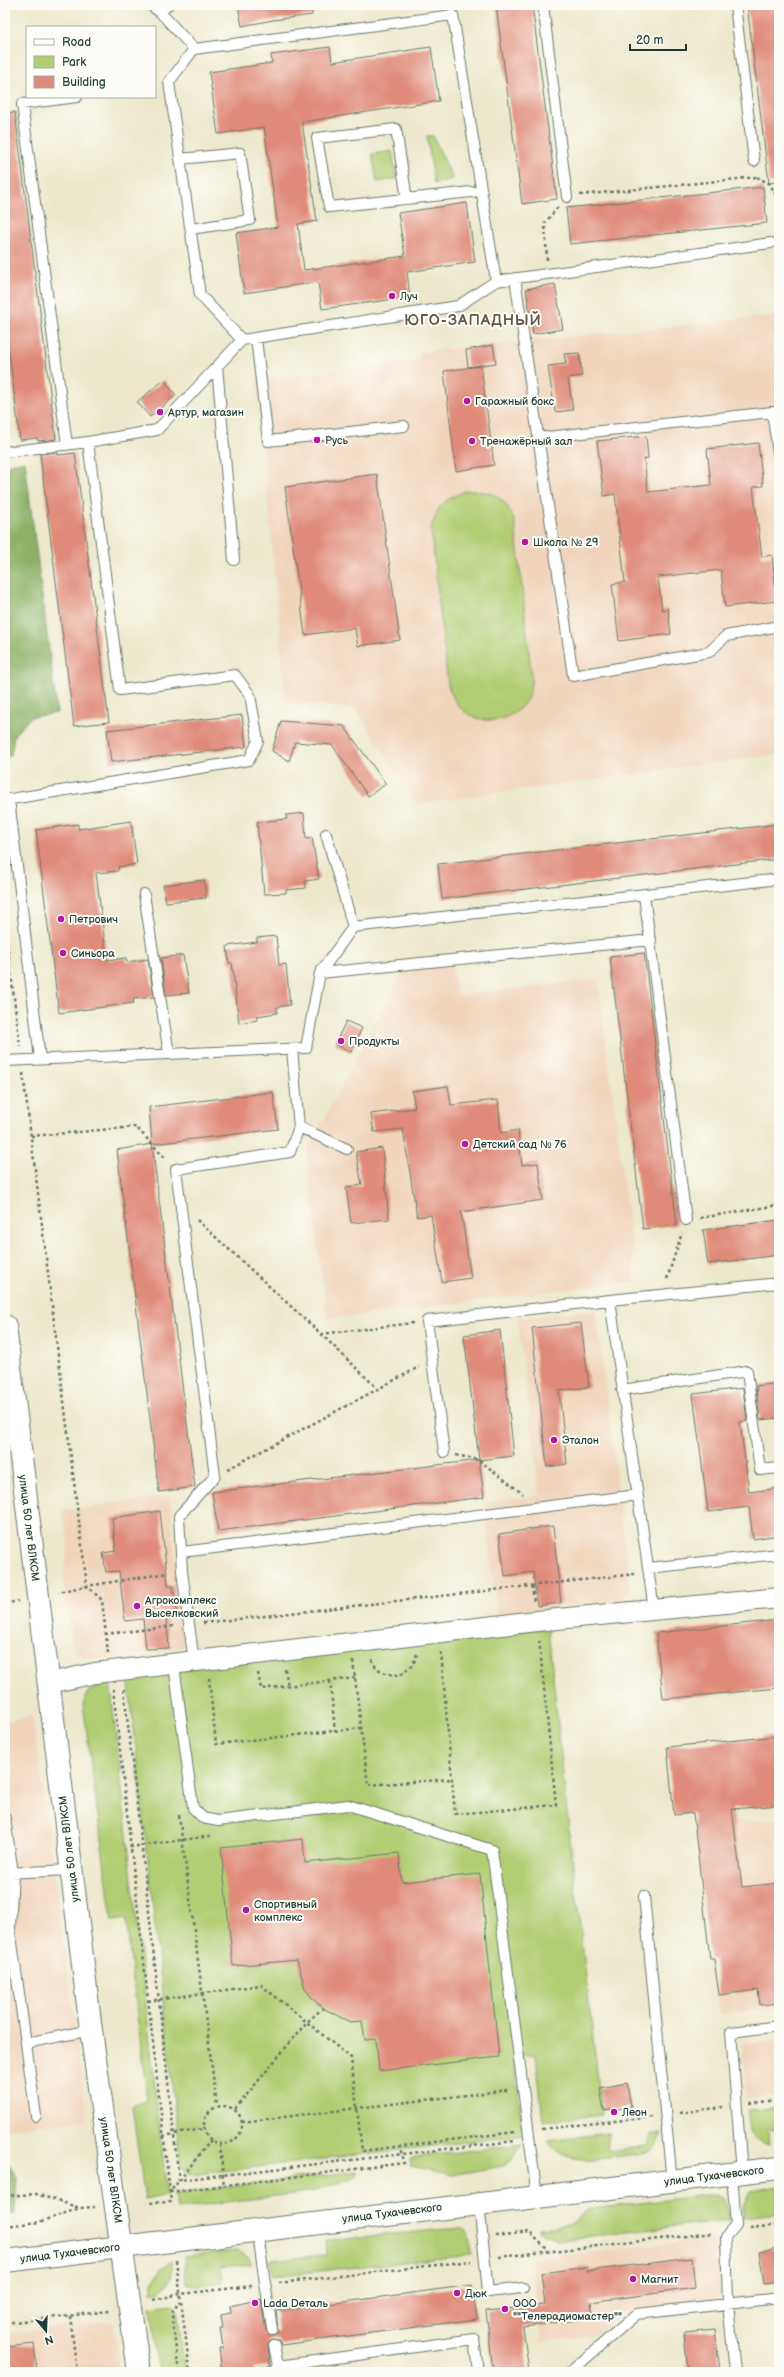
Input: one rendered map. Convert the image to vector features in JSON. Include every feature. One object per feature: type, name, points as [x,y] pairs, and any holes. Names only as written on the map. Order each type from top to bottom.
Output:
[{"type":"street","name":"улица 50 лет ВЛКСМ","points":[[5,1326],[15,1443],[50,1683],[71,1870],[91,2030],[121,2247],[135,2368]]},
{"type":"street","points":[[50,1683],[120,1681],[174,1665],[194,1662],[536,1621],[779,1598]]},
{"type":"street","name":"улица Тухачевского","points":[[5,2261],[257,2229],[672,2182],[779,2168]]},
{"type":"lane","points":[[150,5],[160,12],[194,48]]},
{"type":"lane","points":[[160,12],[168,5]]},
{"type":"lane","points":[[543,5],[567,197]]},
{"type":"lane","points":[[735,5],[754,161]]},
{"type":"lane","points":[[242,340],[200,295],[169,82],[194,48],[453,15],[496,281]]},
{"type":"lane","points":[[67,445],[22,104],[69,98]]},
{"type":"lane","points":[[407,199],[396,128],[317,138],[328,207],[407,199],[481,191]]},
{"type":"lane","points":[[180,159],[240,153],[250,220],[190,229]]},
{"type":"lane","points":[[5,452],[88,442],[157,430],[242,340],[458,306],[496,281],[771,243]]},
{"type":"lane","points":[[515,278],[573,676],[709,652],[726,636],[779,626]]},
{"type":"lane","points":[[256,338],[268,441],[404,426]]},
{"type":"lane","points":[[217,366],[234,560]]},
{"type":"lane","points":[[538,438],[772,412],[779,459]]},
{"type":"lane","points":[[40,1059],[7,800],[249,760],[258,741],[250,695],[235,675],[120,690],[88,442]]},
{"type":"lane","points":[[326,834],[353,927]]},
{"type":"lane","points":[[5,1061],[306,1048],[320,973],[353,927],[779,879]]},
{"type":"lane","points":[[144,894],[169,1054]]},
{"type":"lane","points":[[644,895],[686,1220]]},
{"type":"lane","points":[[320,973],[651,940]]},
{"type":"lane","points":[[194,1662],[182,1571],[179,1516],[215,1476],[176,1169],[290,1152],[299,1127],[292,1049]]},
{"type":"lane","points":[[299,1127],[347,1149]]},
{"type":"lane","points":[[444,1452],[427,1321],[610,1300],[779,1283]]},
{"type":"lane","points":[[610,1300],[654,1610]]},
{"type":"lane","points":[[622,1390],[747,1371],[760,1470],[779,1468]]},
{"type":"lane","points":[[182,1552],[637,1495]]},
{"type":"lane","points":[[648,1571],[779,1554]]},
{"type":"lane","points":[[174,1665],[194,1808],[203,1818],[218,1821],[348,1805],[492,1850],[537,2197]]},
{"type":"lane","points":[[5,1818],[9,1873],[10,1928],[36,2116]]},
{"type":"lane","points":[[9,1873],[71,1870]]},
{"type":"lane","points":[[644,1896],[672,2182]]},
{"type":"lane","points":[[735,2372],[728,2303],[726,2237],[736,2225],[737,2104],[731,2032],[779,2026]]},
{"type":"lane","points":[[26,2043],[91,2030]]},
{"type":"lane","points":[[479,2203],[488,2292],[523,2288]]},
{"type":"lane","points":[[257,2229],[272,2329]]},
{"type":"lane","points":[[570,2372],[636,2314],[779,2298]]},
{"type":"lane","points":[[274,2345],[275,2369],[474,2339],[478,2372]]},
{"type":"path","points":[[754,161],[757,177]]},
{"type":"path","points":[[548,274],[545,223],[567,197],[757,177],[770,184],[779,201]]},
{"type":"path","points":[[5,926],[87,1586],[102,1600],[105,1634],[120,1681],[141,1845],[179,2180]]},
{"type":"path","points":[[31,1136],[136,1127],[176,1169]]},
{"type":"path","points":[[662,1295],[686,1220],[779,1205]]},
{"type":"path","points":[[181,1206],[321,1334],[378,1389]]},
{"type":"path","points":[[321,1334],[427,1321]]},
{"type":"path","points":[[215,1476],[432,1360]]},
{"type":"path","points":[[444,1452],[479,1460],[540,1507]]},
{"type":"path","points":[[5,1604],[87,1586],[182,1571]]},
{"type":"path","points":[[105,1634],[648,1571]]},
{"type":"path","points":[[440,1649],[455,1814],[556,1805],[538,1637]]},
{"type":"path","points":[[372,1657],[373,1662],[383,1673],[400,1675],[413,1665],[417,1652]]},
{"type":"path","points":[[352,1660],[368,1785],[452,1779]]},
{"type":"path","points":[[285,1668],[288,1686]]},
{"type":"path","points":[[258,1671],[260,1690],[355,1678]]},
{"type":"path","points":[[209,1677],[216,1744],[361,1728]]},
{"type":"path","points":[[120,1681],[130,1847],[171,2202],[149,2203]]},
{"type":"path","points":[[330,1681],[335,1731]]},
{"type":"path","points":[[178,1808],[218,2106]]},
{"type":"path","points":[[130,1847],[219,1835]]},
{"type":"path","points":[[148,2001],[262,1985],[306,2023],[351,2058],[362,2151],[529,2135]]},
{"type":"path","points":[[235,2109],[306,2023],[323,2008]]},
{"type":"path","points":[[242,2122],[508,2090],[507,2083]]},
{"type":"path","points":[[179,2180],[403,2154],[665,2116],[737,2104],[779,2100]]},
{"type":"path","points":[[226,2105],[235,2109],[242,2122],[241,2130],[237,2138],[229,2143],[220,2144],[210,2140],[203,2129],[204,2119],[209,2110],[218,2106],[226,2105]]},
{"type":"path","points":[[164,2136],[203,2129]]},
{"type":"path","points":[[170,2192],[210,2140]]},
{"type":"path","points":[[220,2144],[224,2186]]},
{"type":"path","points":[[170,2192],[404,2163],[402,2146]]},
{"type":"path","points":[[5,2196],[36,2194],[80,2208]]},
{"type":"path","points":[[5,2226],[40,2222],[80,2208],[95,2207]]},
{"type":"path","points":[[154,2300],[180,2294],[779,2225]]},
{"type":"path","points":[[483,2237],[529,2232],[549,2252]]},
{"type":"path","points":[[176,2260],[190,2372]]},
{"type":"path","points":[[179,2372],[172,2319],[173,2310],[181,2302]]},
{"type":"path","points":[[5,2323],[112,2311]]},
{"type":"path","points":[[70,2316],[77,2372]]},
{"type":"shaded area","name":"Школа № 29","points":[[779,315],[779,754],[417,804],[356,709],[286,702],[257,381],[418,360],[421,352]]},
{"type":"shaded area","name":"Детский сад № 76","points":[[451,964],[458,996],[598,979],[636,1281],[327,1319],[306,1153],[404,969]]},
{"type":"shaded area","points":[[596,1310],[630,1590],[623,1598],[608,1603],[497,1614],[484,1502],[540,1495],[517,1317]]},
{"type":"shaded area","points":[[169,1496],[185,1646],[122,1657],[96,1659],[78,1654],[72,1645],[63,1582],[68,1542],[62,1511]]},
{"type":"shaded area","points":[[33,1716],[87,2119],[5,2130],[5,1721]]},
{"type":"shaded area","points":[[779,1818],[779,2007],[720,2014],[698,1825]]},
{"type":"shaded area","points":[[779,2040],[779,2095],[746,2099],[742,2045]]},
{"type":"shaded area","points":[[717,2238],[722,2298],[606,2315],[608,2333],[541,2342],[531,2259]]},
{"type":"shaded area","points":[[114,2321],[120,2372],[5,2372],[5,2334]]},
{"type":"green space","points":[[427,136],[433,136],[453,179],[434,184]]},
{"type":"green space","points":[[392,151],[397,179],[377,182],[372,154]]},
{"type":"green space","points":[[25,461],[57,713],[31,717],[14,735],[11,756],[5,756],[5,465]]},
{"type":"green space","points":[[465,491],[483,492],[497,496],[508,506],[515,523],[532,680],[527,699],[520,708],[514,713],[497,720],[480,719],[461,709],[452,696],[448,685],[431,530],[438,510],[442,505],[446,501]]},
{"type":"green space","points":[[548,1628],[567,1813],[602,2115],[543,2121],[536,2054],[513,2056],[524,2135],[191,2175],[181,2168],[128,1675]]},
{"type":"green space","points":[[110,1682],[167,2195],[145,2200],[132,2106],[147,2100],[126,1919],[112,1921],[83,1704],[88,1692]]},
{"type":"green space","points":[[779,2107],[779,2129],[768,2130],[769,2145],[762,2143],[754,2137],[750,2129],[747,2111]]},
{"type":"green space","points":[[608,2133],[609,2151],[646,2146],[651,2135],[662,2133],[656,2146],[649,2152],[593,2159],[579,2159],[566,2156],[555,2150],[548,2140]]},
{"type":"green space","points":[[522,2144],[511,2161],[503,2166],[452,2175],[411,2166],[410,2158]]},
{"type":"green space","points":[[5,2159],[17,2177],[15,2214],[5,2217]]},
{"type":"green space","points":[[357,2171],[358,2175],[317,2191],[177,2208],[174,2194]]},
{"type":"green space","points":[[779,2186],[779,2214],[744,2218],[744,2205],[751,2191]]},
{"type":"green space","points":[[714,2194],[722,2198],[726,2204],[729,2220],[558,2240],[539,2231],[539,2228],[569,2225],[585,2211],[591,2209]]},
{"type":"green space","points":[[459,2228],[467,2232],[469,2235],[471,2242],[471,2255],[272,2276],[270,2260],[327,2255],[326,2240]]},
{"type":"green space","points":[[237,2251],[249,2258],[252,2264],[220,2267],[222,2282],[191,2286],[186,2283],[184,2256]]},
{"type":"green space","points":[[172,2261],[172,2274],[166,2285],[160,2292],[151,2291],[158,2273]]},
{"type":"green space","points":[[173,2304],[177,2308],[185,2372],[158,2372],[150,2307]]},
{"type":"building","points":[[238,5],[312,5],[312,15],[242,26]]},
{"type":"building","points":[[496,5],[532,5],[557,199],[522,204]]},
{"type":"building","points":[[747,5],[779,5],[779,182],[769,183]]},
{"type":"building","points":[[330,47],[332,62],[431,47],[439,101],[302,122],[317,221],[298,224],[304,270],[405,256],[398,213],[467,203],[475,262],[407,272],[410,297],[322,309],[318,282],[244,293],[236,233],[278,227],[264,127],[218,134],[209,72],[272,63],[271,55]]},
{"type":"building","points":[[15,112],[56,439],[38,441],[37,438],[20,440],[5,319],[5,113]]},
{"type":"building","points":[[763,187],[767,223],[570,244],[566,208]]},
{"type":"building","points":[[555,284],[563,329],[533,334],[526,289]]},
{"type":"building","points":[[493,345],[496,363],[468,367],[466,350]]},
{"type":"building","points":[[579,353],[582,376],[568,378],[573,410],[555,412],[548,366],[566,364],[564,354]]},
{"type":"building","points":[[481,366],[494,465],[456,471],[444,371]]},
{"type":"building","points":[[164,380],[176,395],[150,417],[137,402]]},
{"type":"building","points":[[646,436],[648,458],[644,459],[648,492],[711,485],[707,449],[758,443],[763,486],[753,487],[762,557],[772,555],[777,601],[725,607],[721,570],[658,577],[662,610],[668,609],[671,634],[619,641],[612,584],[625,582],[615,494],[604,496],[597,441]]},
{"type":"building","points":[[57,452],[58,455],[75,453],[109,722],[74,726],[40,454]]},
{"type":"building","points":[[377,474],[400,640],[358,646],[355,628],[305,635],[285,487]]},
{"type":"building","points":[[242,715],[246,747],[111,762],[107,730]]},
{"type":"building","points":[[281,721],[344,726],[386,784],[368,796],[332,745],[295,742],[289,761],[272,751]]},
{"type":"building","points":[[304,813],[306,839],[312,838],[319,879],[305,881],[306,888],[286,890],[286,893],[264,894],[257,822],[287,819],[286,815]]},
{"type":"building","points":[[131,821],[137,864],[118,867],[118,871],[96,873],[107,960],[126,958],[127,962],[148,959],[154,997],[133,999],[134,1003],[59,1013],[36,830],[78,824],[78,829]]},
{"type":"building","points":[[779,824],[779,859],[442,899],[438,864]]},
{"type":"building","points":[[204,880],[206,898],[166,902],[163,885]]},
{"type":"building","points":[[276,936],[279,965],[286,964],[290,1005],[277,1007],[277,1013],[257,1016],[257,1020],[239,1023],[232,963],[229,963],[227,946],[257,942],[257,938]]},
{"type":"building","points":[[644,953],[677,1225],[643,1229],[610,957]]},
{"type":"building","points":[[183,955],[189,993],[166,995],[161,958]]},
{"type":"building","points":[[346,1021],[362,1028],[351,1052],[335,1044]]},
{"type":"building","points":[[448,1086],[451,1105],[498,1100],[501,1133],[518,1130],[522,1165],[538,1163],[543,1200],[461,1212],[471,1278],[442,1282],[431,1215],[417,1217],[403,1129],[374,1132],[371,1114],[415,1108],[412,1091]]},
{"type":"building","points":[[273,1092],[278,1129],[152,1144],[149,1107]]},
{"type":"building","points":[[152,1144],[195,1487],[159,1492],[117,1150]]},
{"type":"building","points":[[382,1148],[389,1219],[351,1223],[346,1187],[362,1185],[356,1152]]},
{"type":"building","points":[[779,1220],[779,1255],[708,1264],[703,1230]]},
{"type":"building","points":[[581,1323],[589,1387],[559,1391],[567,1464],[547,1467],[532,1328]]},
{"type":"building","points":[[500,1330],[514,1456],[479,1460],[464,1335]]},
{"type":"building","points":[[779,1383],[779,1418],[760,1420],[756,1386]]},
{"type":"building","points":[[743,1388],[747,1421],[740,1422],[749,1492],[779,1488],[779,1535],[753,1539],[749,1507],[708,1512],[693,1394]]},
{"type":"building","points":[[479,1460],[484,1497],[218,1531],[212,1492]]},
{"type":"building","points":[[160,1511],[168,1586],[173,1586],[177,1615],[166,1616],[169,1648],[146,1649],[143,1619],[125,1621],[119,1571],[106,1572],[103,1553],[116,1551],[112,1518]]},
{"type":"building","points":[[553,1526],[561,1603],[537,1606],[533,1572],[505,1576],[499,1534]]},
{"type":"building","points":[[779,1620],[779,1688],[663,1699],[656,1633]]},
{"type":"building","points":[[779,1736],[779,1805],[732,1809],[742,1887],[779,1883],[779,2003],[760,2005],[758,1990],[719,1995],[714,1959],[710,1959],[693,1813],[674,1815],[667,1747]]},
{"type":"building","points":[[303,1839],[305,1863],[399,1853],[402,1882],[480,1874],[499,2057],[379,2071],[376,2039],[365,2040],[362,2021],[350,2022],[323,2008],[313,1999],[305,1989],[297,1960],[233,1966],[221,1848]]},
{"type":"building","points":[[627,2083],[631,2107],[604,2111],[600,2088]]},
{"type":"building","points":[[779,2248],[779,2282],[764,2284],[759,2251]]},
{"type":"building","points":[[692,2258],[695,2288],[591,2302],[593,2318],[523,2327],[529,2372],[493,2372],[486,2311],[545,2305],[541,2273],[587,2267],[587,2271]]},
{"type":"building","points":[[472,2285],[477,2319],[281,2345],[279,2340],[272,2339],[268,2343],[270,2366],[254,2368],[254,2372],[222,2372],[219,2348],[223,2348],[220,2328],[223,2328],[221,2315],[231,2313],[230,2306],[261,2299],[266,2330],[273,2335],[278,2331],[276,2311]]},
{"type":"building","points":[[715,2330],[720,2372],[688,2372],[684,2333]]},
{"type":"building","points":[[34,2344],[37,2372],[5,2372],[5,2347]]},
{"type":"place","name":"Луч","points":[[392,296]]},
{"type":"place","name":"Гаражный бокс","points":[[467,401]]},
{"type":"place","name":"Артур, магазин","points":[[160,412]]},
{"type":"place","name":"Русь","points":[[317,440]]},
{"type":"place","name":"Тренажёрный зал","points":[[472,441]]},
{"type":"place","name":"Школа № 29","points":[[525,542]]},
{"type":"place","name":"Петрович","points":[[61,919]]},
{"type":"place","name":"Синьора","points":[[63,953]]},
{"type":"place","name":"Продукты","points":[[341,1041]]},
{"type":"place","name":"Детский сад № 76","points":[[465,1144]]},
{"type":"place","name":"Эталон","points":[[554,1440]]},
{"type":"place","name":"Агрокомплекс Выселковский","points":[[137,1606]]},
{"type":"place","name":"Спортивный комплекс","points":[[246,1910]]},
{"type":"place","name":"Леон","points":[[614,2112]]},
{"type":"place","name":"Магнит","points":[[633,2279]]},
{"type":"place","name":"Дюк","points":[[457,2293]]},
{"type":"place","name":"Lada Dеталь","points":[[255,2303]]},
{"type":"place","name":"ООО \"\"Телерадиомастер\"\"","points":[[505,2309]]},
{"type":"district","name":"ЮГО-ЗАПАДНЫЙ","points":[[473,320]]}]
